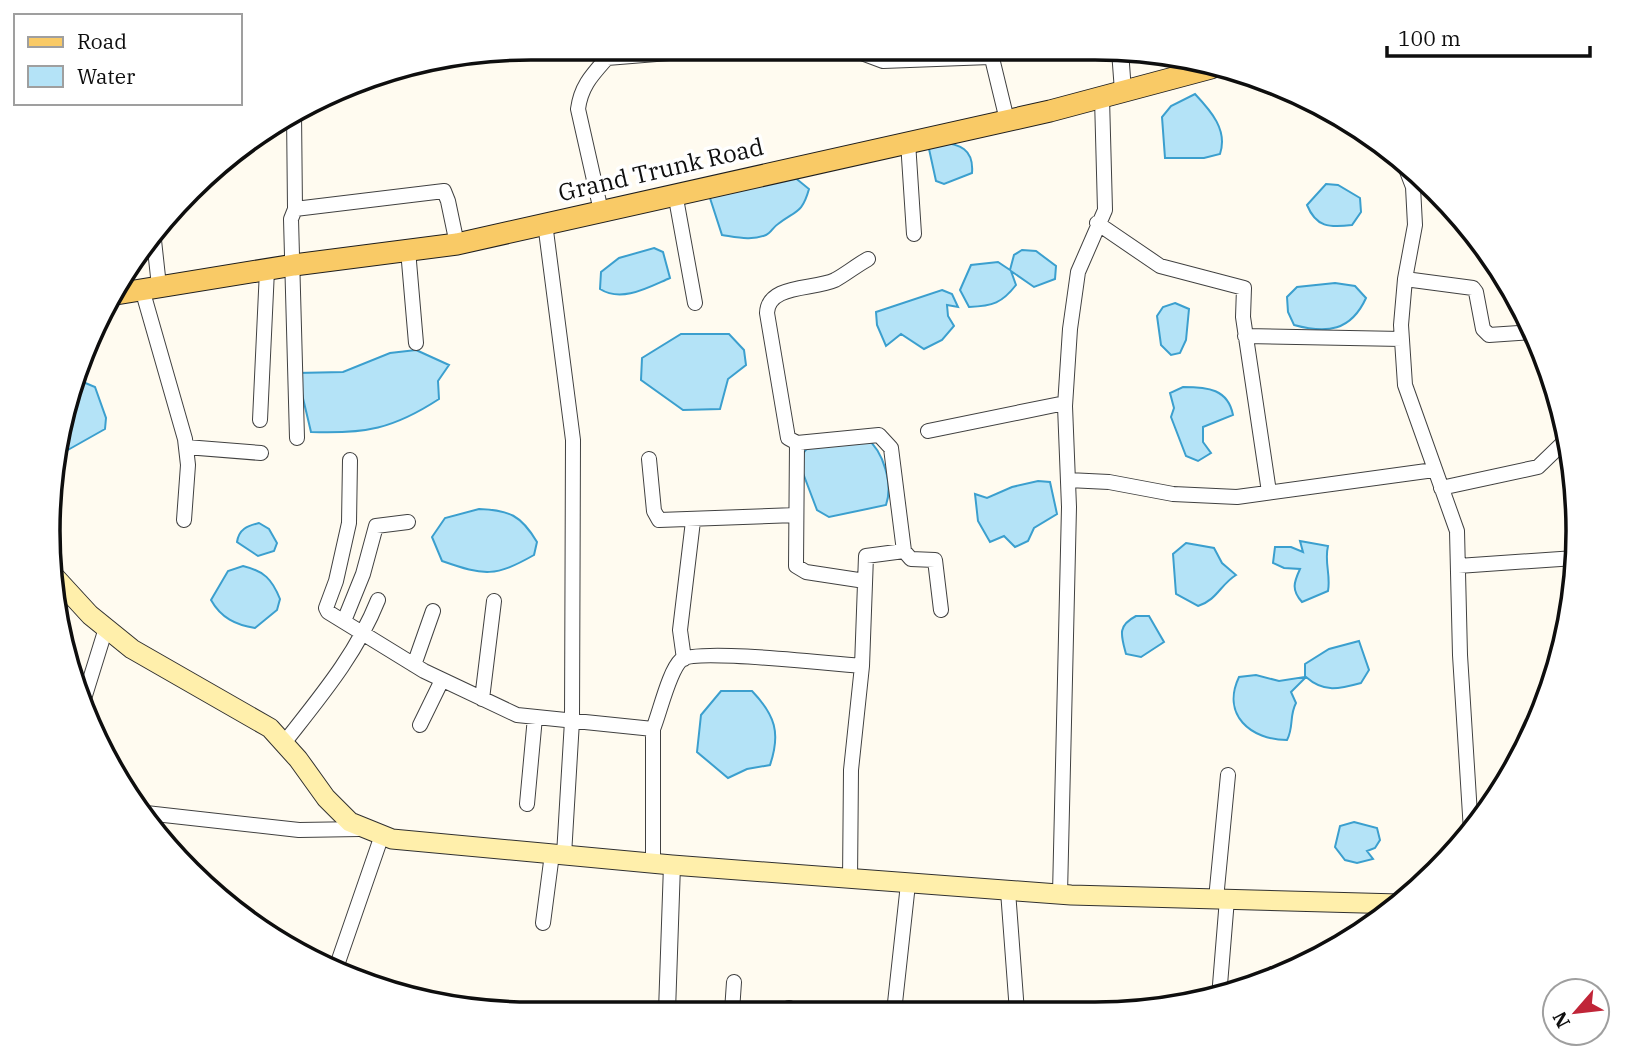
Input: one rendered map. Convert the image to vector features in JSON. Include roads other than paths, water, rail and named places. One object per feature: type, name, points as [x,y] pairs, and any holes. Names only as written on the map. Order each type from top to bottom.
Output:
[{"type":"main road","name":"Grand Trunk Road","points":[[125,292],[294,265],[457,244],[1007,120],[1197,72]]},
{"type":"main road","points":[[63,585],[106,628],[132,649],[270,728],[350,822],[392,839],[849,880],[1008,891],[1382,904]]},
{"type":"street","points":[[601,60],[580,94],[578,109],[601,211]]},
{"type":"street","points":[[880,60],[898,60]]},
{"type":"street","points":[[992,60],[1007,120]]},
{"type":"street","points":[[1121,61],[1123,92]]},
{"type":"street","points":[[1060,894],[1068,480],[1065,403],[1070,329],[1078,272],[1097,223],[1105,210],[1102,97]]},
{"type":"street","points":[[294,124],[295,209],[291,219],[294,265],[293,370],[297,438]]},
{"type":"street","points":[[908,142],[914,233]]},
{"type":"street","points":[[1411,182],[1415,225],[1405,279],[1402,339],[1405,385],[1457,531],[1460,655],[1470,814]]},
{"type":"street","points":[[295,209],[443,191],[448,201],[457,244]]},
{"type":"street","points":[[675,193],[695,303]]},
{"type":"street","points":[[543,923],[558,854],[572,721],[573,440],[545,223]]},
{"type":"street","points":[[1097,223],[1160,265],[1244,288],[1245,336],[1269,492]]},
{"type":"street","points":[[408,250],[416,343]]},
{"type":"street","points":[[152,251],[150,287],[186,447],[184,520]]},
{"type":"street","points":[[868,259],[834,280],[775,295],[767,304],[788,438],[797,443],[879,435],[891,448],[904,551],[911,559],[935,560],[941,610]]},
{"type":"street","points":[[260,420],[267,270]]},
{"type":"street","points":[[1405,279],[1473,288],[1483,329],[1489,335],[1522,333]]},
{"type":"street","points":[[1245,336],[1402,339]]},
{"type":"street","points":[[928,431],[1065,403]]},
{"type":"street","points":[[797,443],[795,563],[799,569],[865,581]]},
{"type":"street","points":[[186,447],[261,453]]},
{"type":"street","points":[[1441,488],[1538,467],[1558,448]]},
{"type":"street","points":[[350,460],[349,523],[336,581],[326,608],[414,665],[517,715],[653,729]]},
{"type":"street","points":[[649,460],[656,516],[663,522],[796,515]]},
{"type":"street","points":[[1068,480],[1109,482],[1174,494],[1237,497],[1434,470]]},
{"type":"street","points":[[684,659],[680,630],[693,521]]},
{"type":"street","points":[[344,621],[363,574],[376,526],[408,522]]},
{"type":"street","points":[[849,880],[851,770],[862,666],[866,556],[904,551]]},
{"type":"street","points":[[1458,566],[1564,559]]},
{"type":"street","points":[[284,743],[339,674],[364,634],[377,600]]},
{"type":"street","points":[[482,699],[494,601]]},
{"type":"street","points":[[414,665],[433,611]]},
{"type":"street","points":[[87,690],[106,628]]},
{"type":"street","points":[[667,1002],[662,864],[653,729],[673,674],[684,659],[690,656],[721,654],[862,666]]},
{"type":"street","points":[[420,725],[443,680]]},
{"type":"street","points":[[527,804],[535,717]]},
{"type":"street","points":[[1219,984],[1228,775]]},
{"type":"street","points":[[155,814],[299,830],[376,832],[338,960]]},
{"type":"street","points":[[895,1002],[908,884]]},
{"type":"street","points":[[1008,891],[1016,1002]]},
{"type":"street","points":[[733,1002],[734,982]]},
{"type":"water","points":[[1195,94],[1212,114],[1220,129],[1220,154],[1204,158],[1165,158],[1162,117],[1171,106]]},
{"type":"water","points":[[939,142],[964,149],[971,158],[972,173],[944,184],[936,181],[929,149]]},
{"type":"water","points":[[793,176],[809,189],[798,211],[761,237],[722,235],[709,195]]},
{"type":"water","points":[[1326,184],[1338,185],[1360,198],[1361,212],[1352,225],[1330,226],[1319,222],[1311,212],[1307,205]]},
{"type":"water","points":[[654,248],[663,252],[670,278],[626,294],[608,293],[600,289],[601,272],[619,258]]},
{"type":"water","points":[[1022,250],[1036,251],[1056,266],[1055,279],[1034,287],[1011,271],[1016,285],[1006,296],[991,304],[969,307],[960,290],[971,265],[998,262],[1010,270],[1014,255]]},
{"type":"water","points":[[1335,283],[1355,286],[1366,298],[1353,317],[1337,327],[1327,329],[1294,325],[1288,312],[1287,297],[1297,287]]},
{"type":"water","points":[[942,290],[952,294],[958,307],[947,305],[948,316],[954,326],[942,340],[924,349],[901,334],[886,346],[877,325],[876,312]]},
{"type":"water","points":[[1175,303],[1189,309],[1186,340],[1180,353],[1171,355],[1161,345],[1157,316],[1163,307]]},
{"type":"water","points":[[681,334],[729,334],[744,350],[746,365],[728,379],[720,409],[683,410],[641,380],[642,358]]},
{"type":"water","points":[[416,350],[449,365],[438,381],[439,399],[407,417],[378,428],[347,432],[311,432],[297,373],[343,372],[390,353]]},
{"type":"water","points":[[83,382],[95,387],[106,418],[105,429],[67,450]]},
{"type":"water","points":[[1183,387],[1216,391],[1227,400],[1233,415],[1203,427],[1203,442],[1211,453],[1198,461],[1186,456],[1171,417],[1174,408],[1170,393]]},
{"type":"water","points":[[866,438],[878,451],[885,469],[888,488],[886,505],[829,517],[817,510],[798,460],[809,446]]},
{"type":"water","points":[[1038,481],[1050,482],[1057,514],[1034,528],[1028,541],[1015,547],[1004,536],[990,542],[978,521],[975,494],[987,498],[1012,487]]},
{"type":"water","points":[[479,509],[506,513],[520,520],[537,542],[534,555],[499,571],[490,572],[442,561],[432,537],[445,518]]},
{"type":"water","points":[[259,523],[269,529],[277,543],[274,551],[258,556],[237,542],[244,529]]},
{"type":"water","points":[[1300,541],[1328,546],[1328,591],[1302,602],[1296,594],[1295,586],[1300,569],[1284,568],[1273,563],[1275,547],[1291,547],[1303,552]]},
{"type":"water","points":[[1186,543],[1214,548],[1222,563],[1236,575],[1210,600],[1198,606],[1176,594],[1173,554]]},
{"type":"water","points":[[243,566],[257,570],[266,577],[280,599],[277,610],[255,628],[230,620],[219,612],[211,600],[228,571]]},
{"type":"water","points":[[1136,616],[1149,616],[1164,642],[1141,657],[1126,654],[1122,636],[1123,627]]},
{"type":"water","points":[[1359,641],[1369,670],[1361,683],[1326,688],[1306,677],[1291,692],[1296,703],[1287,740],[1262,736],[1243,723],[1237,714],[1234,691],[1239,677],[1256,675],[1279,681],[1305,677],[1305,664],[1329,649]]},
{"type":"water","points":[[721,691],[752,691],[766,708],[775,734],[770,765],[747,769],[728,778],[697,752],[701,715]]},
{"type":"water","points":[[1354,822],[1377,828],[1380,840],[1375,848],[1367,851],[1373,859],[1357,863],[1345,860],[1335,847],[1340,826]]}]
